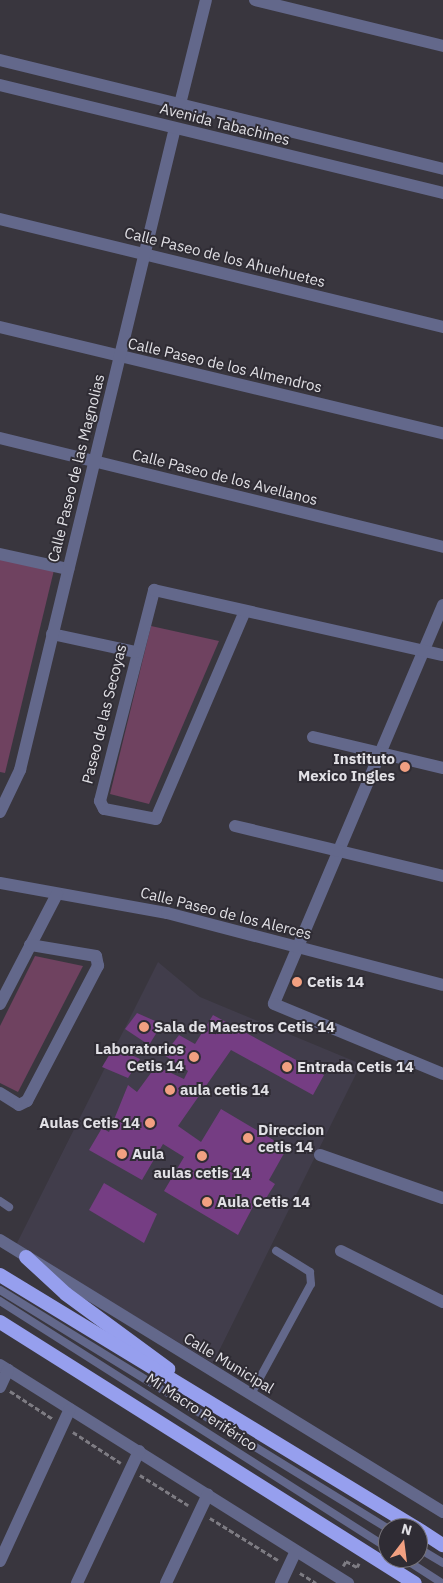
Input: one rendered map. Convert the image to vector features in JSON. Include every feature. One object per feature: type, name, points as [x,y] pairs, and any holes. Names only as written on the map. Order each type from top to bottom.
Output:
[{"type":"highway","points":[[26,1257],[66,1294],[254,1426]]},
{"type":"highway","points":[[0,1275],[254,1426],[400,1518]]},
{"type":"highway","points":[[0,1322],[415,1583]]},
{"type":"highway","points":[[428,1536],[443,1545]]},
{"type":"street","points":[[180,104],[206,0]]},
{"type":"street","points":[[255,0],[443,46]]},
{"type":"street","name":"Avenida Tabachines","points":[[0,60],[443,169]]},
{"type":"street","name":"Avenida Tabachines","points":[[0,85],[443,193]]},
{"type":"street","name":"Calle Paseo de las Magnolias","points":[[0,812],[5,791],[20,770],[175,128]]},
{"type":"street","name":"Calle Paseo de los Ahuehuetes","points":[[0,219],[443,327]]},
{"type":"street","name":"Calle Paseo de los Almendros","points":[[0,327],[443,433]]},
{"type":"street","name":"Calle Paseo de los Avellanos","points":[[0,438],[443,547]]},
{"type":"street","points":[[0,554],[68,569]]},
{"type":"street","name":"Paseo de las Secoyas","points":[[244,611],[161,812],[150,821],[104,809],[100,801],[136,652],[154,590],[443,655]]},
{"type":"street","points":[[443,605],[300,948],[274,1004],[443,1074]]},
{"type":"street","points":[[52,634],[136,652]]},
{"type":"street","points":[[313,737],[443,768]]},
{"type":"street","points":[[235,826],[339,853],[443,876]]},
{"type":"street","name":"Calle Paseo de los Alerces","points":[[0,883],[167,913],[443,985]]},
{"type":"street","points":[[0,1004],[57,894]]},
{"type":"street","points":[[0,1093],[19,1105],[27,1101],[98,966],[96,956],[30,945]]},
{"type":"street","points":[[320,1155],[443,1198]]},
{"type":"street","name":"Calle Municipal","points":[[0,1240],[443,1512]]},
{"type":"street","points":[[341,1251],[443,1302]]},
{"type":"street","points":[[0,1386],[4,1367],[348,1583]]},
{"type":"street","points":[[0,1561],[70,1409]]},
{"type":"street","points":[[77,1583],[139,1452]]},
{"type":"street","points":[[166,1583],[208,1494]]},
{"type":"street","points":[[281,1583],[296,1551]]},
{"type":"lane","points":[[0,1201],[9,1207]]},
{"type":"lane","points":[[251,1394],[311,1284],[310,1272],[276,1251]]},
{"type":"lane","name":"Mi Macro Periférico","points":[[0,1290],[378,1523]]},
{"type":"lane","name":"Mi Macro Periférico","points":[[0,1301],[378,1542]]},
{"type":"lane","points":[[428,1554],[443,1563]]},
{"type":"lane","points":[[419,1568],[442,1583]]},
{"type":"path","points":[[0,1386],[316,1583]]},
{"type":"path","points":[[346,1561],[357,1567]]},
{"type":"shaded area","points":[[0,558],[54,570],[5,773],[0,772]]},
{"type":"shaded area","points":[[151,626],[219,641],[149,804],[110,794]]},
{"type":"shaded area","points":[[35,956],[83,966],[18,1092],[0,1083],[0,1026]]},
{"type":"shaded area","points":[[158,962],[200,997],[361,1064],[213,1363],[16,1245]]},
{"type":"building","name":"Sala de Maestros Cetis 14","points":[[137,1013],[162,1024],[149,1045],[125,1029]]},
{"type":"building","points":[[213,1015],[324,1075],[313,1095],[231,1050],[178,1126],[201,1142],[221,1109],[287,1148],[269,1180],[275,1184],[263,1203],[257,1199],[238,1235],[164,1191],[184,1157],[163,1144],[142,1180],[89,1150],[102,1128],[109,1132],[128,1085],[137,1092],[156,1066],[184,1079],[188,1071],[164,1055],[179,1035],[195,1044]]},
{"type":"building","points":[[114,1047],[140,1059],[128,1078],[102,1067]]},
{"type":"building","points":[[104,1183],[157,1214],[144,1243],[89,1210]]},
{"type":"place","name":"Instituto Mexico Ingles","points":[[405,767]]},
{"type":"place","name":"Cetis 14","points":[[297,982]]},
{"type":"place","name":"Sala de Maestros Cetis 14","points":[[144,1027]]},
{"type":"place","name":"Laboratorios Cetis 14","points":[[194,1057]]},
{"type":"place","name":"Entrada Cetis 14","points":[[287,1067]]},
{"type":"place","name":"aula cetis 14","points":[[170,1090]]},
{"type":"place","name":"Aulas Cetis 14","points":[[150,1123]]},
{"type":"place","name":"Direccion cetis 14","points":[[248,1138]]},
{"type":"place","name":"Aula","points":[[122,1154]]},
{"type":"place","name":"aulas cetis 14","points":[[202,1156]]},
{"type":"place","name":"Aula Cetis 14","points":[[207,1202]]}]
